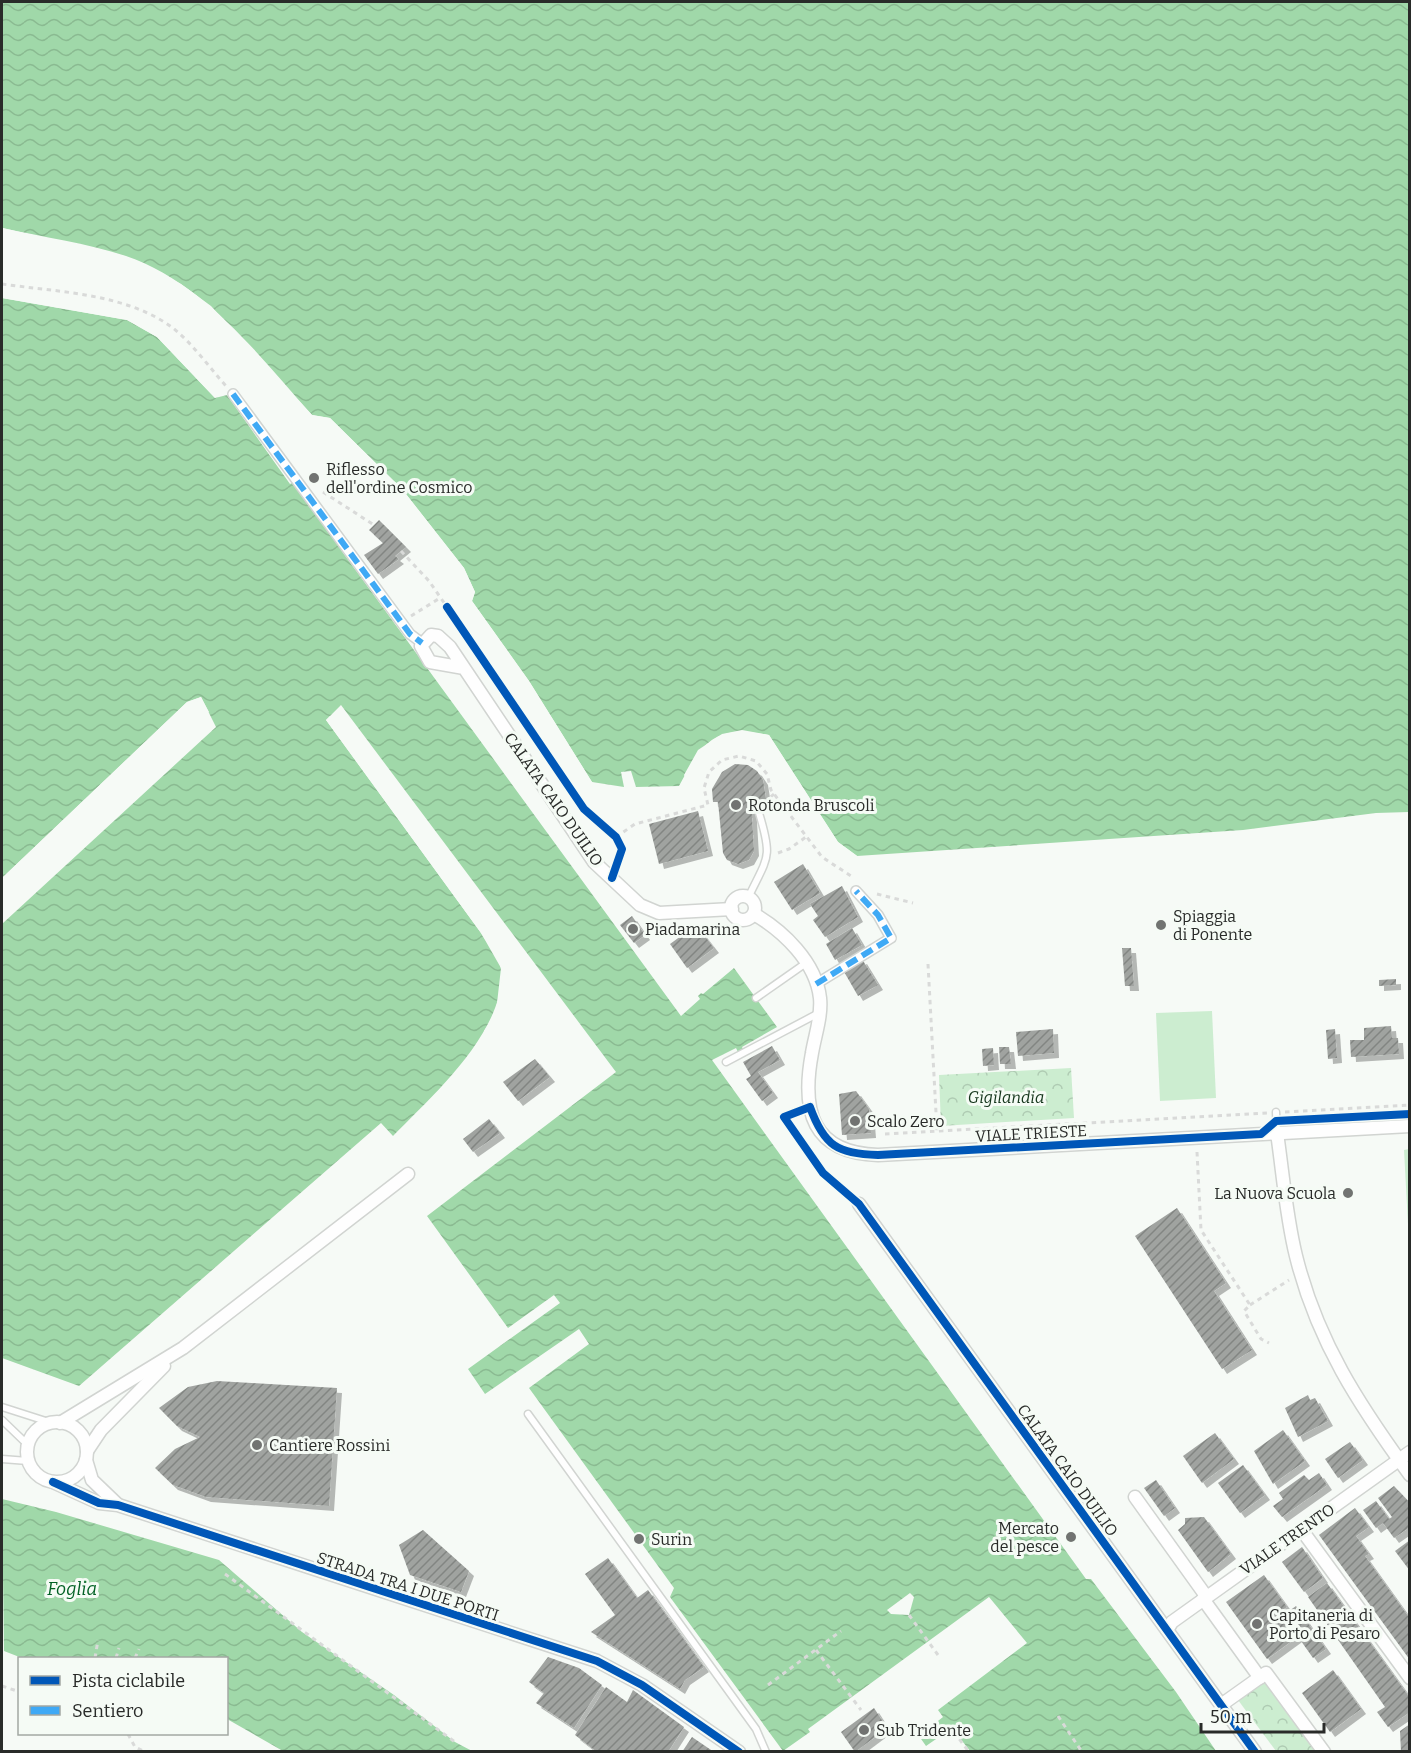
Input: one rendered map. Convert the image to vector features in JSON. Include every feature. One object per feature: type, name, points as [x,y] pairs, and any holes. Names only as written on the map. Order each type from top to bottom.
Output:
[{"type":"street","points":[[233,394],[410,634],[422,643],[422,651],[430,662],[464,668]]},
{"type":"street","name":"CALATA CAIO DUILIO","points":[[422,643],[431,635],[446,641],[594,862],[640,905],[659,913],[732,909]]},
{"type":"street","points":[[816,984],[891,938],[878,915],[856,891]]},
{"type":"street","points":[[732,909],[736,898],[748,898],[755,906],[754,914]]},
{"type":"street","name":"VIALE TRIESTE","points":[[732,909],[735,917],[743,920],[754,914],[769,922],[791,943],[806,963],[816,984],[819,1013],[808,1081],[810,1107],[818,1128],[827,1140],[839,1149],[856,1154],[1276,1122],[1410,1126]]},
{"type":"street","points":[[1276,1122],[1289,1218],[1301,1276],[1316,1321],[1340,1372],[1410,1475]]},
{"type":"street","points":[[53,1482],[62,1482],[77,1474],[101,1430],[183,1348],[408,1174]]},
{"type":"street","name":"CALATA CAIO DUILIO","points":[[859,1204],[1255,1752]]},
{"type":"street","points":[[28,1461],[28,1445],[37,1430],[56,1423],[183,1348]]},
{"type":"street","name":"STRADA TRA I DUE PORTI","points":[[56,1423],[76,1429],[85,1443],[92,1480],[118,1505]]},
{"type":"street","name":"VIALE TRENTO","points":[[1167,1630],[1172,1622],[1410,1452]]},
{"type":"street","name":"STRADA TRA I DUE PORTI","points":[[28,1461],[38,1476],[99,1503],[118,1505],[597,1661],[642,1685],[739,1752]]},
{"type":"street","points":[[1135,1497],[1260,1678]]},
{"type":"street","points":[[1301,1529],[1410,1678]]},
{"type":"street","points":[[1221,1705],[1266,1673],[1324,1752]]},
{"type":"lane","points":[[748,898],[768,856],[769,847],[759,813]]},
{"type":"lane","points":[[756,998],[806,963]]},
{"type":"lane","points":[[726,1062],[819,1013]]},
{"type":"lane","points":[[2,1407],[56,1423]]},
{"type":"lane","points":[[528,1414],[756,1729],[766,1752]]},
{"type":"lane","points":[[2,1420],[28,1445]]},
{"type":"lane","points":[[2,1459],[28,1461]]},
{"type":"path","points":[[2,284],[109,301],[143,310],[174,329],[233,394]]},
{"type":"path","points":[[320,491],[374,525]]},
{"type":"path","points":[[401,551],[447,608]]},
{"type":"path","points":[[402,623],[440,597]]},
{"type":"path","points":[[768,856],[789,849],[806,837]]},
{"type":"path","points":[[928,964],[937,1131]]},
{"type":"path","points":[[1276,1122],[1410,1105]]},
{"type":"path","points":[[885,1134],[1276,1122],[1410,1114]]},
{"type":"path","points":[[1197,1151],[1201,1230],[1250,1305]]},
{"type":"path","points":[[1269,1343],[1262,1339],[1244,1311],[1287,1281],[1301,1276]]},
{"type":"path","points":[[225,1574],[455,1742]]},
{"type":"path","points":[[909,1615],[938,1655]]},
{"type":"path","points":[[768,1686],[842,1631]]},
{"type":"path","points":[[95,1657],[98,1640]]},
{"type":"path","points":[[117,1657],[119,1648]]},
{"type":"path","points":[[136,1657],[139,1649]]},
{"type":"path","points":[[816,1650],[861,1710]]},
{"type":"path","points":[[2,1686],[18,1691]]},
{"type":"path","points":[[1058,1716],[1082,1752]]},
{"type":"path","points":[[954,1732],[969,1752]]},
{"type":"path","points":[[129,1735],[135,1747],[147,1752],[155,1752]]},
{"type":"green space","points":[[1212,1011],[1216,1098],[1160,1101],[1156,1013]]},
{"type":"green space","name":"Gigilandia","points":[[1071,1068],[1074,1118],[941,1126],[939,1075]]},
{"type":"green space","points":[[1409,1149],[1410,1223],[1408,1224],[1404,1150]]},
{"type":"green space","points":[[1264,1680],[1316,1751],[1276,1751],[1238,1700]]},
{"type":"water","points":[[2,2],[1409,2],[1409,812],[1376,813],[1243,830],[857,856],[838,842],[769,735],[735,732],[713,740],[696,757],[679,786],[636,787],[631,771],[621,772],[624,787],[592,782],[529,681],[472,601],[475,592],[464,568],[402,489],[330,418],[312,415],[229,324],[181,284],[154,268],[111,251],[2,228]]},
{"type":"water","points":[[2,298],[127,320],[157,337],[215,398],[227,395],[290,484],[294,482],[342,547],[341,550],[681,1016],[700,999],[698,996],[701,993],[703,994],[734,968],[777,1027],[742,1047],[743,1049],[738,1052],[736,1048],[712,1060],[1086,1579],[1091,1579],[1176,1692],[1216,1751],[970,1751],[952,1728],[926,1746],[919,1736],[943,1717],[938,1710],[1027,1643],[989,1597],[808,1729],[810,1732],[783,1751],[670,1597],[674,1588],[529,1388],[589,1344],[579,1329],[485,1394],[468,1369],[560,1303],[554,1295],[508,1328],[427,1216],[616,1072],[341,705],[326,720],[481,933],[498,960],[501,969],[500,992],[492,1015],[480,1038],[446,1082],[393,1136],[381,1123],[79,1386],[2,1358],[2,924],[216,727],[201,697],[187,702],[2,878]]},
{"type":"water","name":"Foglia","points":[[2,1499],[56,1512],[219,1560],[302,1632],[394,1695],[455,1742],[472,1751],[283,1751],[228,1720],[228,1657],[19,1657],[4,1651]]},
{"type":"pier","points":[[3,228],[127,257],[181,284],[211,306],[312,415],[330,418],[402,489],[464,568],[475,592],[472,601],[529,681],[592,782],[598,786],[590,784],[527,683],[470,602],[472,592],[462,569],[400,491],[328,421],[310,418],[209,309],[180,287],[126,259],[2,231]]},
{"type":"pier","points":[[2,295],[128,317],[159,334],[214,392],[215,398],[157,337],[127,320],[2,298]]},
{"type":"pier","points":[[201,697],[209,712],[206,714],[200,701],[188,705],[2,881],[2,878],[187,702]]},
{"type":"pier","points":[[330,716],[330,721],[484,931],[504,967],[498,1013],[485,1035],[484,1031],[496,1012],[501,968],[481,933],[326,720]]},
{"type":"pier","points":[[742,730],[769,735],[838,842],[860,858],[855,858],[836,844],[767,738],[742,733],[723,737],[701,753],[686,779],[684,775],[698,750],[722,734]]},
{"type":"pier","points":[[910,1593],[914,1597],[909,1615],[891,1614],[887,1610]]},
{"type":"building","points":[[379,520],[406,547],[395,556],[399,559],[378,574],[364,555],[383,543],[369,530]]},
{"type":"building","points":[[735,764],[748,765],[757,771],[763,780],[766,799],[751,800],[754,851],[749,860],[738,864],[727,860],[723,853],[718,802],[713,802],[712,789],[722,772]]},
{"type":"building","points":[[698,811],[708,851],[659,864],[649,824]]},
{"type":"building","points":[[803,864],[820,893],[792,910],[774,882]]},
{"type":"building","points":[[842,886],[858,917],[825,937],[813,920],[818,916],[810,904]]},
{"type":"building","points":[[632,916],[645,935],[634,943],[620,925]]},
{"type":"building","points":[[696,925],[714,948],[687,968],[670,944]]},
{"type":"building","points":[[852,928],[862,945],[835,960],[826,944]]},
{"type":"building","points":[[1122,948],[1131,948],[1134,986],[1125,986]]},
{"type":"building","points":[[862,959],[878,985],[858,996],[843,970]]},
{"type":"building","points":[[1396,979],[1396,985],[1379,986],[1379,980]]},
{"type":"building","points":[[1391,1026],[1392,1038],[1398,1038],[1399,1054],[1351,1057],[1350,1040],[1364,1040],[1364,1028]]},
{"type":"building","points":[[1053,1029],[1054,1053],[1018,1056],[1016,1032]]},
{"type":"building","points":[[1335,1029],[1337,1058],[1328,1059],[1326,1030]]},
{"type":"building","points":[[772,1046],[780,1060],[758,1072],[773,1093],[762,1101],[746,1079],[751,1076],[743,1062]]},
{"type":"building","points":[[999,1047],[1009,1047],[1011,1064],[1000,1064]]},
{"type":"building","points":[[993,1048],[994,1065],[983,1066],[982,1049]]},
{"type":"building","points":[[535,1059],[550,1077],[518,1101],[503,1082]]},
{"type":"building","name":"Scalo Zero","points":[[856,1091],[869,1109],[871,1133],[842,1135],[839,1094]]},
{"type":"building","points":[[489,1119],[500,1133],[473,1152],[463,1139]]},
{"type":"building","points":[[1177,1208],[1226,1283],[1214,1291],[1252,1350],[1222,1369],[1135,1236]]},
{"type":"building","name":"Cantiere Rossini","points":[[217,1381],[337,1388],[329,1506],[206,1497],[173,1485],[155,1468],[175,1449],[200,1437],[177,1426],[159,1408],[188,1387]]},
{"type":"building","points":[[1308,1395],[1310,1400],[1315,1398],[1328,1421],[1298,1437],[1285,1408]]},
{"type":"building","points":[[1283,1430],[1305,1461],[1273,1484],[1254,1451]]},
{"type":"building","points":[[1215,1433],[1234,1459],[1202,1483],[1183,1456]]},
{"type":"building","points":[[1350,1442],[1363,1460],[1338,1478],[1325,1459]]},
{"type":"building","points":[[1243,1465],[1265,1495],[1240,1513],[1218,1483]]},
{"type":"building","points":[[1319,1473],[1327,1485],[1282,1517],[1273,1506],[1283,1499],[1279,1493],[1304,1475],[1309,1480]]},
{"type":"building","points":[[1156,1480],[1175,1508],[1164,1516],[1144,1488]]},
{"type":"building","points":[[1394,1486],[1410,1503],[1410,1527],[1394,1538],[1383,1523],[1376,1528],[1363,1510],[1376,1501],[1389,1519],[1392,1517],[1378,1498]]},
{"type":"building","points":[[1355,1508],[1369,1527],[1356,1536],[1369,1554],[1365,1556],[1408,1616],[1410,1614],[1410,1660],[1319,1535]]},
{"type":"building","points":[[1204,1517],[1231,1554],[1208,1572],[1178,1530],[1185,1524],[1185,1518]]},
{"type":"building","points":[[423,1530],[469,1571],[461,1592],[410,1575],[399,1545]]},
{"type":"building","points":[[1410,1540],[1410,1571],[1395,1551]]},
{"type":"building","points":[[1302,1547],[1323,1578],[1304,1592],[1282,1562]]},
{"type":"building","points":[[608,1558],[637,1598],[648,1590],[704,1667],[685,1680],[680,1689],[591,1632],[615,1615],[585,1574]]},
{"type":"building","points":[[1264,1575],[1287,1607],[1282,1610],[1300,1635],[1267,1659],[1226,1602]]},
{"type":"building","points":[[1327,1583],[1410,1698],[1410,1712],[1388,1727],[1377,1712],[1385,1707],[1308,1597]]},
{"type":"building","points":[[1296,1606],[1326,1649],[1313,1658],[1301,1641],[1307,1637],[1289,1611]]},
{"type":"building","points":[[548,1657],[579,1668],[602,1685],[574,1728],[536,1703],[544,1693],[529,1682]]},
{"type":"building","points":[[1333,1670],[1361,1709],[1330,1732],[1302,1693]]},
{"type":"building","points":[[606,1687],[627,1702],[633,1690],[684,1727],[668,1752],[597,1752],[575,1735]]},
{"type":"building","name":"Sub Tridente","points":[[874,1708],[887,1728],[855,1752],[841,1732]]},
{"type":"building","points":[[1410,1724],[1410,1752],[1401,1752],[1400,1731]]},
{"type":"building","points":[[692,1737],[714,1752],[682,1752]]},
{"type":"marked path","points":[[233,394],[410,634],[422,643]]},
{"type":"marked path","points":[[816,984],[891,938],[878,915],[856,891]]},
{"type":"cycle path","points":[[447,607],[584,809],[616,837],[622,849],[612,878]]},
{"type":"cycle path","points":[[1255,1752],[859,1204],[823,1173],[784,1117],[810,1107],[821,1131],[834,1145],[852,1153],[878,1155],[1261,1134],[1276,1121],[1410,1114]]},
{"type":"cycle path","points":[[53,1482],[99,1503],[118,1505],[597,1661],[642,1685],[739,1752]]},
{"type":"place","name":"Riflesso dell'ordine Cosmico","points":[[314,478]]},
{"type":"place","name":"Rotonda Bruscoli","points":[[736,805]]},
{"type":"place","name":"Spiaggia di Ponente","points":[[1161,925]]},
{"type":"place","name":"Piadamarina","points":[[633,929]]},
{"type":"place","name":"Scalo Zero","points":[[855,1121]]},
{"type":"place","name":"La Nuova Scuola","points":[[1348,1193]]},
{"type":"place","name":"Cantiere Rossini","points":[[257,1445]]},
{"type":"place","name":"Mercato del pesce","points":[[1071,1537]]},
{"type":"place","name":"Surin","points":[[639,1539]]},
{"type":"place","name":"Capitaneria di Porto di Pesaro","points":[[1257,1624]]},
{"type":"place","name":"Sub Tridente","points":[[864,1730]]}]
